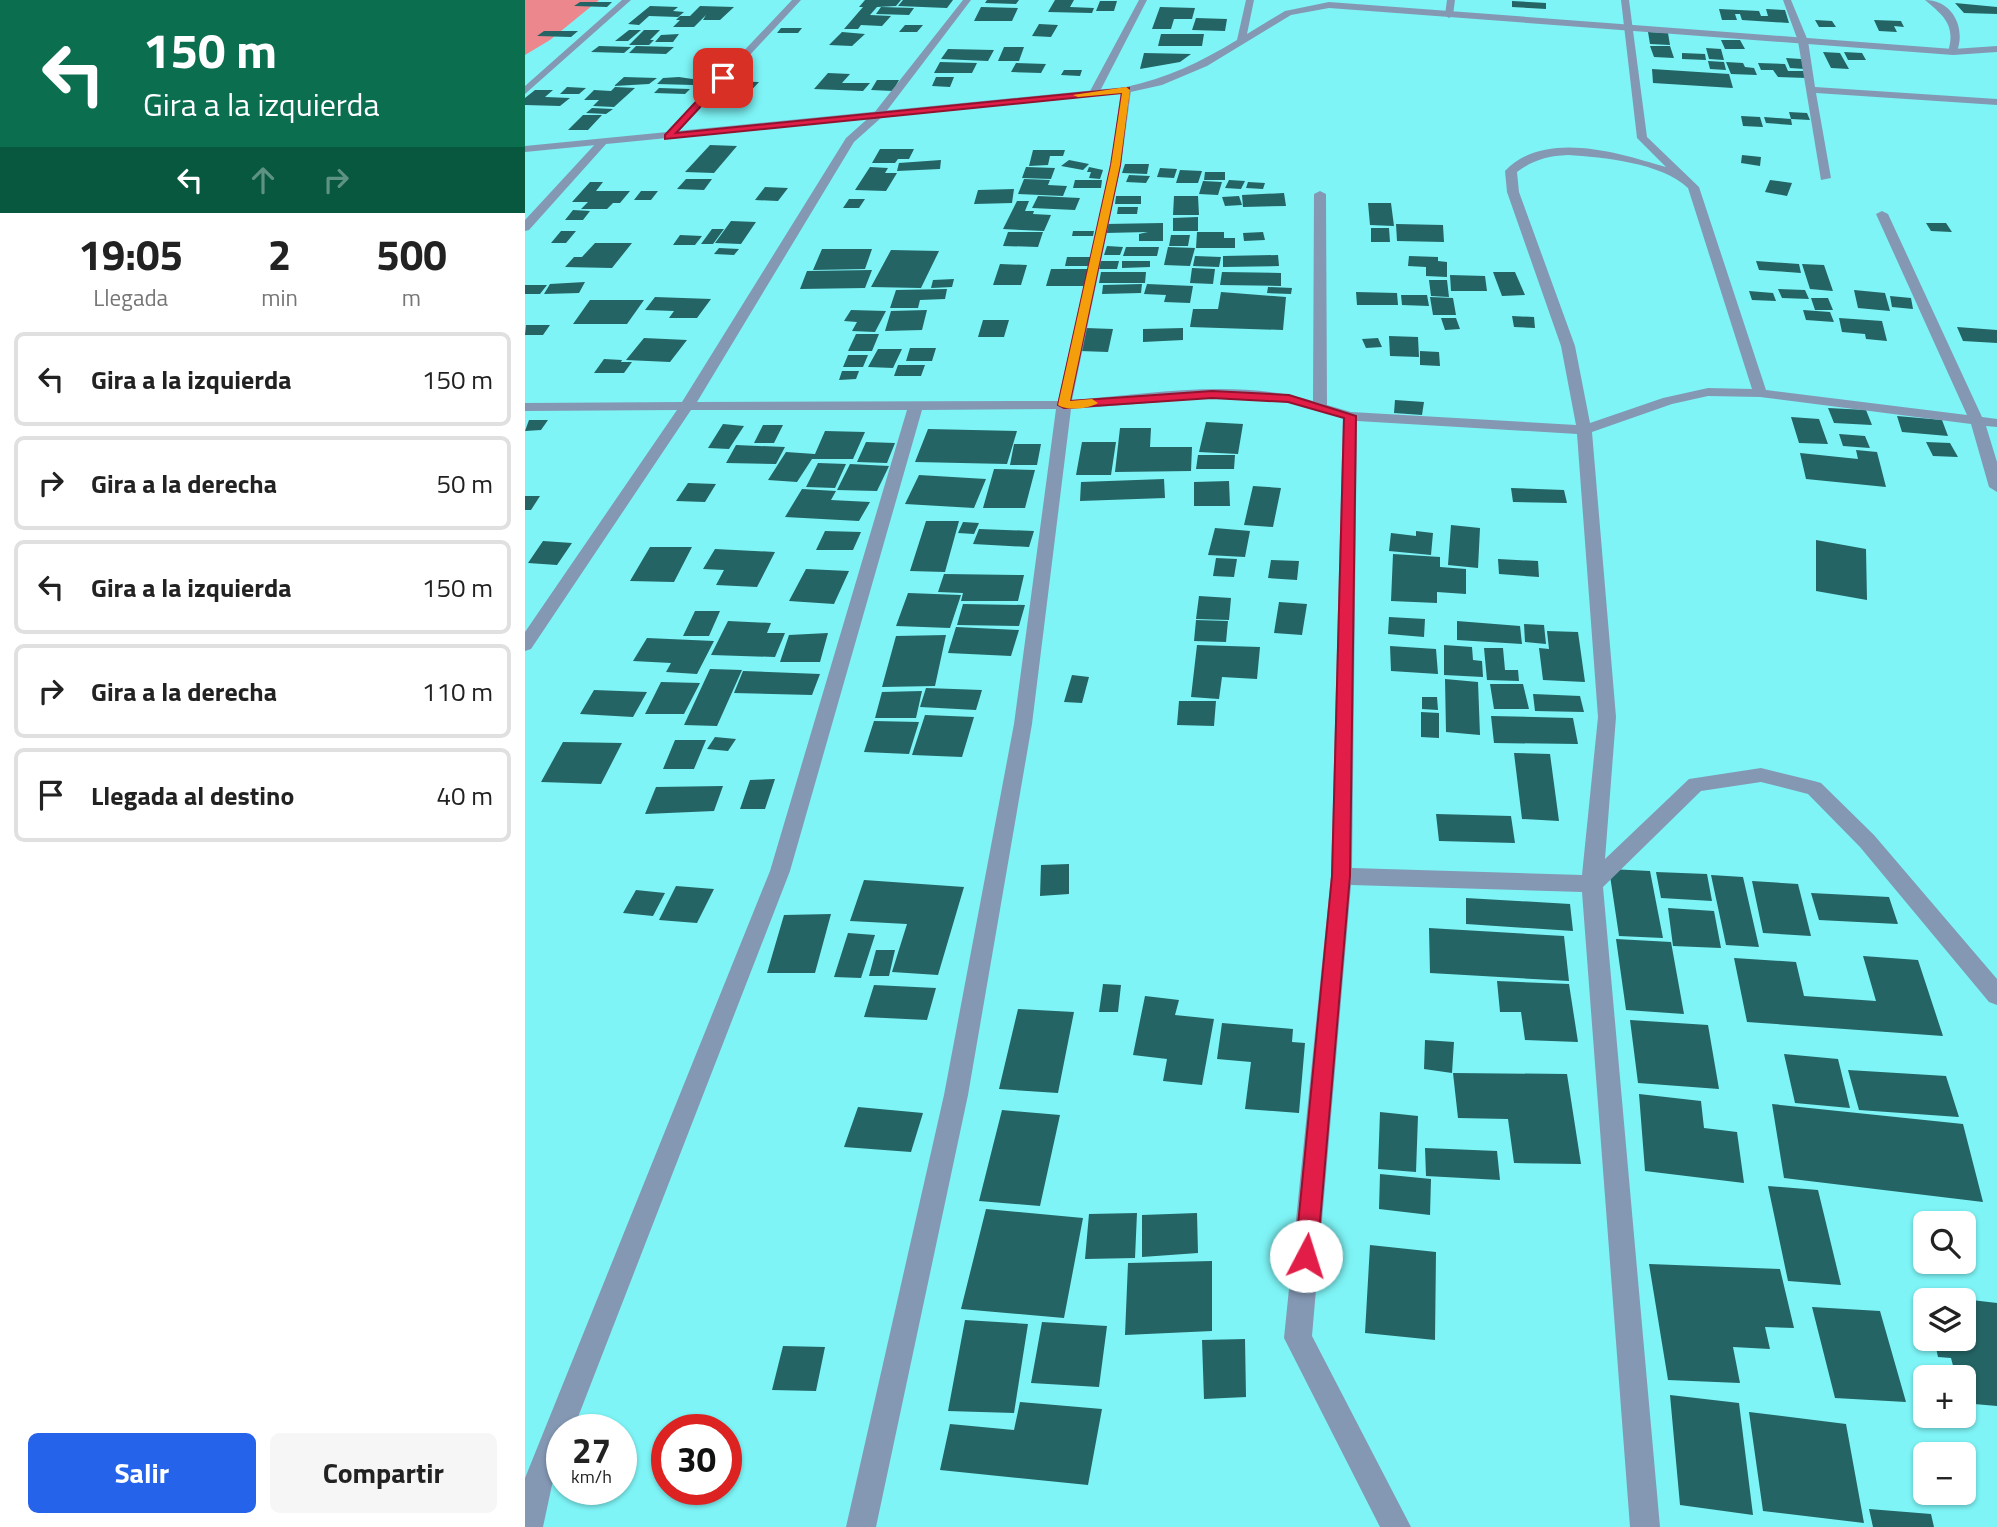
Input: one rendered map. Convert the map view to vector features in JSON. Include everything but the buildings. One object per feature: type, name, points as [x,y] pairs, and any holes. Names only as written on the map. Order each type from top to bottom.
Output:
[{"type":"street","points":[[525,91],[627,0]]},
{"type":"street","points":[[668,137],[797,0]]},
{"type":"street","points":[[525,645],[687,406],[846,146],[878,115],[967,0]]},
{"type":"street","points":[[1094,93],[1143,0]]},
{"type":"street","points":[[1241,40],[1249,0]]},
{"type":"street","points":[[1449,15],[1451,0]]},
{"type":"street","points":[[1625,0],[1642,138],[1693,187],[1760,393]]},
{"type":"street","points":[[1787,0],[1803,41],[1825,177]]},
{"type":"street","points":[[1929,0],[1940,6],[1955,23],[1958,38],[1953,52]]},
{"type":"street","points":[[525,149],[1126,90],[1159,83],[1204,64],[1287,13],[1305,8],[1358,6],[1627,29],[1953,52],[1997,49]]},
{"type":"street","points":[[861,1527],[964,1053],[1023,724],[1064,405],[1115,165],[1126,90]]},
{"type":"street","points":[[1810,90],[1997,102]]},
{"type":"street","points":[[525,227],[602,142]]},
{"type":"street","points":[[1645,1527],[1592,884],[1608,717],[1584,430],[1568,346],[1513,192],[1511,171],[1519,162],[1539,155],[1573,152],[1603,155],[1677,174]]},
{"type":"street","points":[[1320,194],[1320,408]]},
{"type":"street","points":[[1882,214],[1977,421],[1997,487]]},
{"type":"street","points":[[525,407],[1064,405],[1212,394],[1289,398],[1350,416],[1584,430],[1668,401],[1708,392],[1760,393],[1997,423]]},
{"type":"street","points":[[528,1527],[537,1485],[780,871],[916,405]]},
{"type":"street","points":[[1350,416],[1341,876],[1298,1338],[1396,1527]]},
{"type":"street","points":[[1341,876],[1592,884],[1696,784],[1761,775],[1814,788],[1867,841],[1997,995]]},
{"type":"shaded area","points":[[525,0],[599,0],[550,40],[525,55]]},
{"type":"slow traffic","points":[[1078,95],[1126,90],[1115,165],[1064,405],[1092,403]]},
{"type":"route","points":[[723,78],[668,137],[1126,90],[1115,165],[1064,405],[1212,394],[1289,398],[1350,416],[1341,876],[1306,1256]]}]
